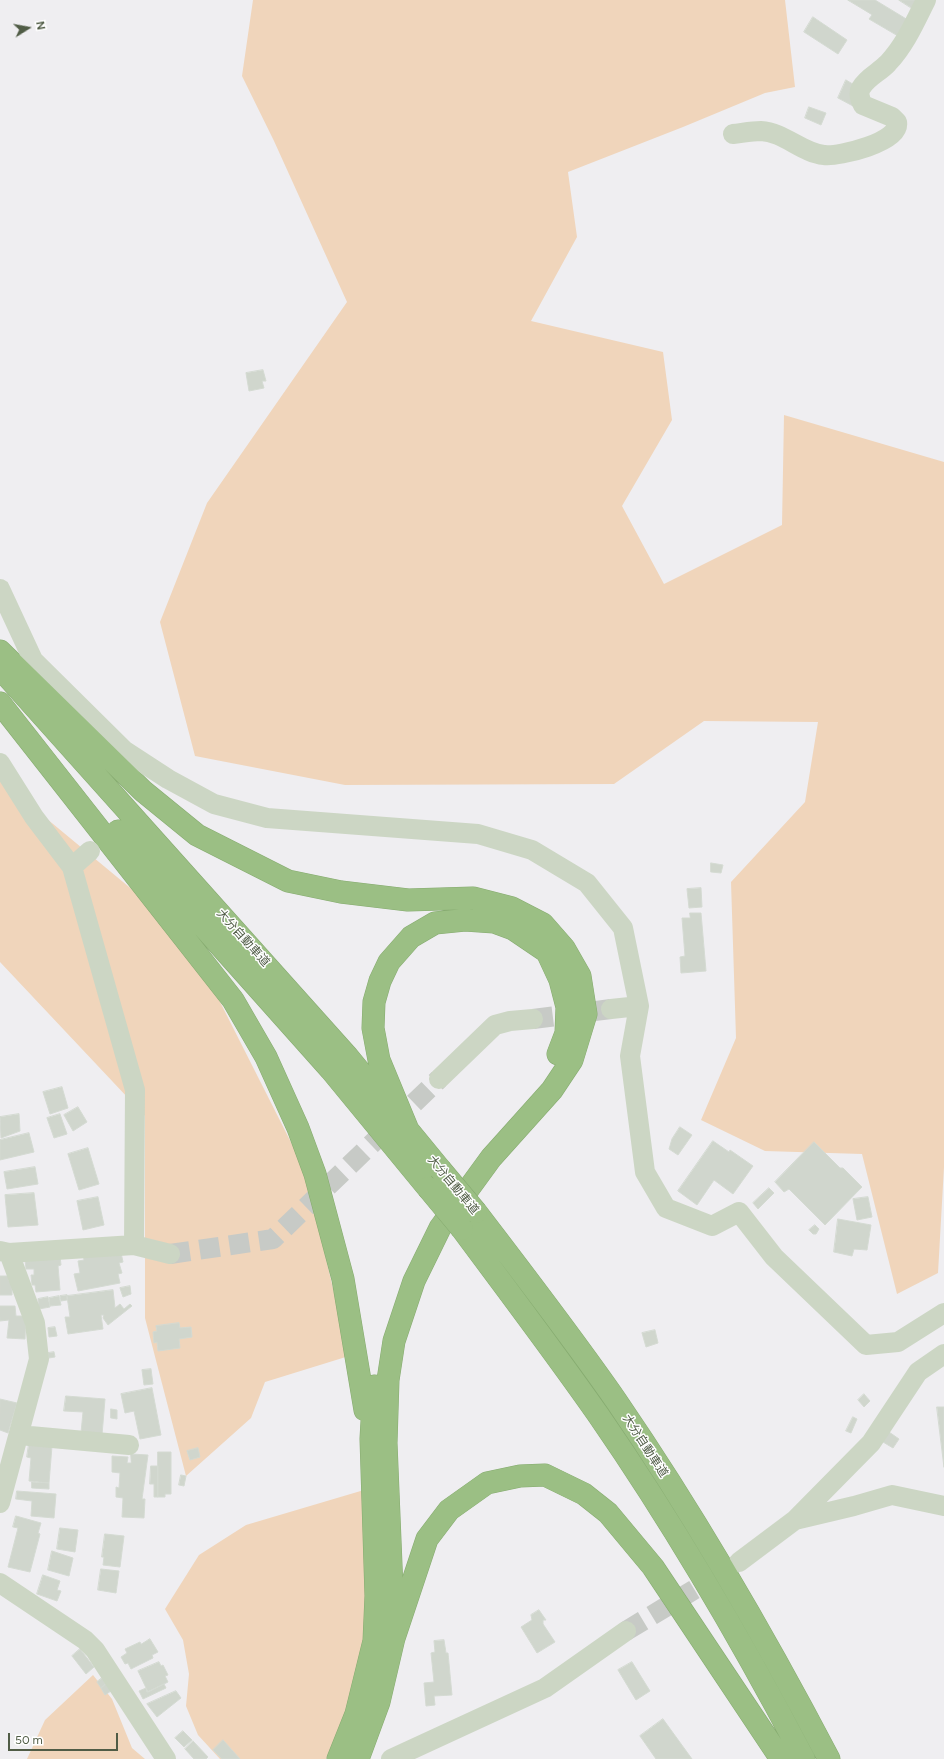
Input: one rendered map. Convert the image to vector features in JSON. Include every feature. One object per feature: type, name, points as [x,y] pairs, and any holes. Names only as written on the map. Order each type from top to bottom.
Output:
[{"type":"highway","points":[[0,651],[143,791],[196,835],[288,881],[341,892],[408,900],[473,898],[512,908],[543,924],[564,948],[580,976],[586,1014],[572,1060],[552,1090],[491,1158],[440,1228],[414,1281],[394,1341],[388,1380],[386,1443],[394,1638]]},
{"type":"highway","name":"大分自動車道","points":[[0,668],[348,1057],[410,1135],[476,1212],[546,1304],[617,1402],[669,1482],[739,1597],[793,1691],[829,1759]]},
{"type":"highway","points":[[0,702],[233,1000],[266,1057],[298,1128],[315,1174],[343,1279],[370,1439]]},
{"type":"highway","name":"大分自動車道","points":[[0,702],[331,1070],[462,1230],[528,1317],[599,1416],[654,1500],[717,1602],[774,1702],[804,1759]]},
{"type":"highway","points":[[338,1759],[356,1714],[374,1641],[376,1596],[370,1439],[373,1390],[380,1347],[402,1276],[418,1241],[431,1221],[507,1124],[532,1097],[556,1059],[566,1033],[567,1007],[560,980],[547,952],[513,929],[494,922],[465,920],[435,924],[411,937],[389,962],[380,981],[374,1002],[373,1028],[379,1060],[410,1135]]},
{"type":"highway","points":[[358,1759],[379,1702],[394,1638],[411,1582],[427,1539],[449,1510],[487,1484],[520,1476],[545,1475],[584,1494],[608,1513],[653,1567],[781,1759]]},
{"type":"street","points":[[733,134],[762,131],[817,154],[826,156],[849,152],[890,137],[896,130],[897,122],[892,118],[863,105],[860,96],[861,89],[868,79],[887,64],[898,50],[926,0]]},
{"type":"street","points":[[0,589],[33,660],[125,751],[163,784],[214,804],[267,818],[478,834],[532,850],[588,883],[623,928],[639,1006],[630,1056],[646,1172],[666,1208],[712,1226],[739,1212],[774,1257],[866,1344],[898,1342],[944,1313]]},
{"type":"street","points":[[0,763],[34,817],[72,867],[135,1090],[134,1245]]},
{"type":"street","points":[[72,867],[90,851]]},
{"type":"street","points":[[611,1009],[639,1006]]},
{"type":"street","points":[[439,1078],[495,1026],[510,1022],[533,1019]]},
{"type":"street","points":[[0,1503],[39,1359],[35,1323],[4,1252],[134,1245],[170,1254]]},
{"type":"street","points":[[739,1562],[795,1520],[872,1443],[918,1372],[944,1354]]},
{"type":"street","points":[[19,1435],[129,1445]]},
{"type":"street","points":[[795,1520],[854,1506],[892,1494],[944,1506]]},
{"type":"street","points":[[0,1583],[84,1640],[95,1650],[166,1759]]},
{"type":"street","points":[[391,1759],[545,1688],[626,1631]]},
{"type":"shaded area","points":[[253,0],[785,0],[795,87],[765,93],[568,172],[577,237],[531,321],[663,352],[672,420],[622,506],[664,584],[782,525],[784,415],[944,462],[944,1167],[938,1273],[897,1294],[862,1154],[765,1151],[701,1120],[736,1038],[731,882],[805,802],[818,722],[704,721],[614,784],[345,785],[195,756],[160,622],[207,503],[347,302],[274,141],[242,76]]},
{"type":"shaded area","points":[[0,780],[146,901],[216,994],[305,1170],[349,1356],[265,1382],[251,1418],[186,1476],[145,1318],[145,1116],[0,962]]},
{"type":"shaded area","points":[[364,1490],[369,1639],[351,1713],[326,1759],[220,1759],[198,1735],[186,1706],[189,1674],[183,1640],[165,1609],[199,1555],[246,1525]]},
{"type":"shaded area","points":[[93,1675],[112,1699],[132,1748],[145,1759],[27,1759],[45,1720]]},
{"type":"building","points":[[848,0],[875,0],[908,20],[898,36],[869,19],[872,15]]},
{"type":"building","points":[[899,0],[930,0],[921,14]]},
{"type":"building","points":[[813,17],[847,40],[838,54],[804,32]]},
{"type":"building","points":[[846,80],[861,89],[853,106],[838,98]]},
{"type":"building","points":[[809,107],[826,113],[821,125],[805,118]]},
{"type":"building","points":[[263,370],[266,381],[262,381],[264,388],[249,391],[246,373]]},
{"type":"building","points":[[711,863],[723,865],[721,873],[711,872]]},
{"type":"building","points":[[701,888],[702,907],[689,908],[687,889]]},
{"type":"building","points":[[690,913],[701,913],[706,971],[681,973],[680,957],[685,956],[682,918],[690,918]]},
{"type":"building","points":[[62,1087],[68,1108],[50,1114],[43,1092]]},
{"type":"building","points":[[78,1107],[87,1122],[73,1131],[64,1115]]},
{"type":"building","points":[[19,1114],[20,1131],[1,1138],[0,1117]]},
{"type":"building","points":[[60,1114],[67,1134],[54,1138],[47,1118]]},
{"type":"building","points":[[680,1127],[692,1135],[678,1155],[669,1149],[672,1139]]},
{"type":"building","points":[[29,1133],[34,1152],[0,1160],[0,1140]]},
{"type":"building","points":[[713,1141],[729,1152],[730,1150],[753,1166],[733,1194],[714,1180],[697,1205],[678,1191]]},
{"type":"building","points":[[814,1142],[862,1187],[825,1225],[789,1189],[784,1192],[775,1182]]},
{"type":"building","points":[[88,1148],[99,1184],[79,1190],[68,1154]]},
{"type":"building","points":[[35,1167],[38,1184],[7,1189],[4,1172]]},
{"type":"building","points":[[769,1188],[774,1193],[758,1209],[753,1203]]},
{"type":"building","points":[[34,1193],[38,1225],[8,1227],[5,1195]]},
{"type":"building","points":[[98,1197],[104,1225],[83,1230],[77,1201]]},
{"type":"building","points":[[868,1197],[872,1217],[857,1220],[853,1199]]},
{"type":"building","points":[[838,1219],[871,1225],[867,1250],[854,1249],[852,1256],[834,1252]]},
{"type":"building","points":[[815,1225],[819,1229],[816,1234],[813,1234],[809,1230]]},
{"type":"building","points":[[120,1248],[123,1262],[119,1263],[122,1273],[118,1274],[120,1283],[78,1291],[74,1274],[80,1273],[78,1261],[84,1260],[83,1255]]},
{"type":"building","points":[[60,1256],[61,1265],[58,1266],[60,1290],[36,1292],[35,1285],[32,1285],[31,1275],[34,1275],[34,1269],[26,1269],[25,1259]]},
{"type":"building","points":[[0,1276],[8,1276],[9,1281],[12,1281],[12,1295],[0,1295]]},
{"type":"building","points":[[130,1286],[131,1294],[123,1297],[120,1288]]},
{"type":"building","points":[[113,1290],[115,1308],[120,1304],[124,1309],[130,1304],[132,1306],[108,1325],[103,1318],[104,1315],[101,1315],[103,1329],[68,1334],[65,1317],[70,1317],[67,1296]]},
{"type":"building","points":[[67,1295],[67,1300],[61,1301],[60,1296]]},
{"type":"building","points":[[59,1296],[61,1305],[50,1306],[49,1298]]},
{"type":"building","points":[[48,1297],[50,1307],[39,1309],[38,1299]]},
{"type":"building","points":[[0,1306],[15,1306],[16,1316],[26,1316],[25,1339],[7,1338],[9,1320],[0,1321]]},
{"type":"building","points":[[179,1323],[180,1328],[191,1327],[192,1337],[179,1339],[180,1348],[158,1351],[157,1342],[154,1343],[153,1332],[157,1331],[156,1326]]},
{"type":"building","points":[[55,1327],[57,1336],[49,1337],[48,1328]]},
{"type":"building","points":[[655,1330],[658,1343],[646,1347],[642,1333]]},
{"type":"building","points":[[54,1352],[55,1357],[49,1358],[48,1353]]},
{"type":"building","points":[[151,1369],[153,1384],[144,1385],[142,1370]]},
{"type":"building","points":[[152,1388],[161,1435],[140,1439],[134,1411],[125,1413],[121,1394]]},
{"type":"building","points":[[864,1394],[870,1401],[864,1407],[858,1400]]},
{"type":"building","points":[[66,1396],[105,1399],[102,1435],[81,1433],[83,1412],[64,1411]]},
{"type":"building","points":[[0,1399],[17,1403],[8,1433],[0,1430]]},
{"type":"building","points":[[937,1407],[944,1407],[944,1467]]},
{"type":"building","points":[[111,1409],[117,1410],[117,1419],[111,1418]]},
{"type":"building","points":[[853,1417],[857,1419],[851,1433],[846,1431]]},
{"type":"building","points":[[889,1432],[899,1439],[893,1448],[883,1442]]},
{"type":"building","points":[[29,1444],[52,1446],[49,1483],[29,1481],[31,1458],[27,1457]]},
{"type":"building","points":[[198,1448],[200,1457],[190,1460],[187,1451]]},
{"type":"building","points":[[158,1452],[171,1452],[171,1494],[165,1494],[165,1497],[158,1497]]},
{"type":"building","points":[[131,1454],[148,1455],[142,1499],[145,1499],[144,1518],[122,1517],[123,1498],[116,1497],[116,1487],[119,1488],[120,1473],[112,1472],[112,1456],[128,1457],[127,1463],[131,1463]]},
{"type":"building","points":[[151,1466],[158,1466],[158,1497],[154,1497],[154,1484],[150,1484]]},
{"type":"building","points":[[181,1475],[186,1476],[184,1486],[179,1485]]},
{"type":"building","points":[[32,1482],[49,1483],[49,1489],[32,1488]]},
{"type":"building","points":[[17,1491],[56,1494],[54,1518],[31,1516],[32,1501],[16,1499]]},
{"type":"building","points":[[16,1516],[41,1523],[38,1533],[40,1534],[30,1572],[8,1567],[18,1528],[13,1527]]},
{"type":"building","points":[[60,1528],[78,1530],[75,1552],[57,1549]]},
{"type":"building","points":[[105,1534],[124,1536],[120,1567],[103,1565],[104,1557],[102,1557]]},
{"type":"building","points":[[52,1551],[73,1558],[69,1576],[48,1570]]},
{"type":"building","points":[[101,1569],[119,1571],[116,1593],[98,1590]]},
{"type":"building","points":[[43,1575],[60,1581],[57,1590],[61,1591],[57,1601],[37,1594]]},
{"type":"building","points":[[539,1610],[546,1620],[543,1620],[543,1624],[555,1642],[537,1653],[521,1627],[532,1620],[531,1615]]},
{"type":"building","points":[[150,1639],[158,1652],[152,1655],[153,1658],[131,1669],[128,1663],[125,1664],[121,1657],[127,1653],[125,1649],[140,1642],[141,1644]]},
{"type":"building","points":[[444,1640],[446,1653],[448,1653],[452,1695],[434,1696],[435,1705],[426,1706],[424,1683],[434,1682],[431,1653],[435,1652],[434,1641]]},
{"type":"building","points":[[80,1649],[94,1667],[86,1674],[72,1656]]},
{"type":"building","points":[[159,1662],[161,1666],[163,1665],[168,1675],[165,1676],[168,1682],[148,1692],[138,1671]]},
{"type":"building","points":[[632,1662],[650,1691],[636,1700],[618,1670]]},
{"type":"building","points":[[102,1678],[106,1684],[101,1688],[97,1682]]},
{"type":"building","points":[[106,1684],[111,1691],[105,1695],[101,1688]]},
{"type":"building","points":[[164,1684],[166,1688],[143,1699],[139,1691],[146,1688],[147,1692]]},
{"type":"building","points":[[176,1691],[181,1698],[157,1717],[147,1704]]},
{"type":"building","points":[[663,1719],[692,1759],[656,1759],[640,1736]]},
{"type":"building","points":[[183,1731],[192,1740],[184,1747],[175,1738]]},
{"type":"building","points":[[223,1740],[240,1759],[222,1759],[213,1750]]},
{"type":"building","points":[[193,1741],[208,1757],[206,1759],[194,1759],[185,1749]]},
{"type":"tunnel","points":[[533,1019],[611,1009]]},
{"type":"tunnel","points":[[170,1254],[273,1239],[439,1079]]},
{"type":"tunnel","points":[[626,1631],[720,1574]]}]
